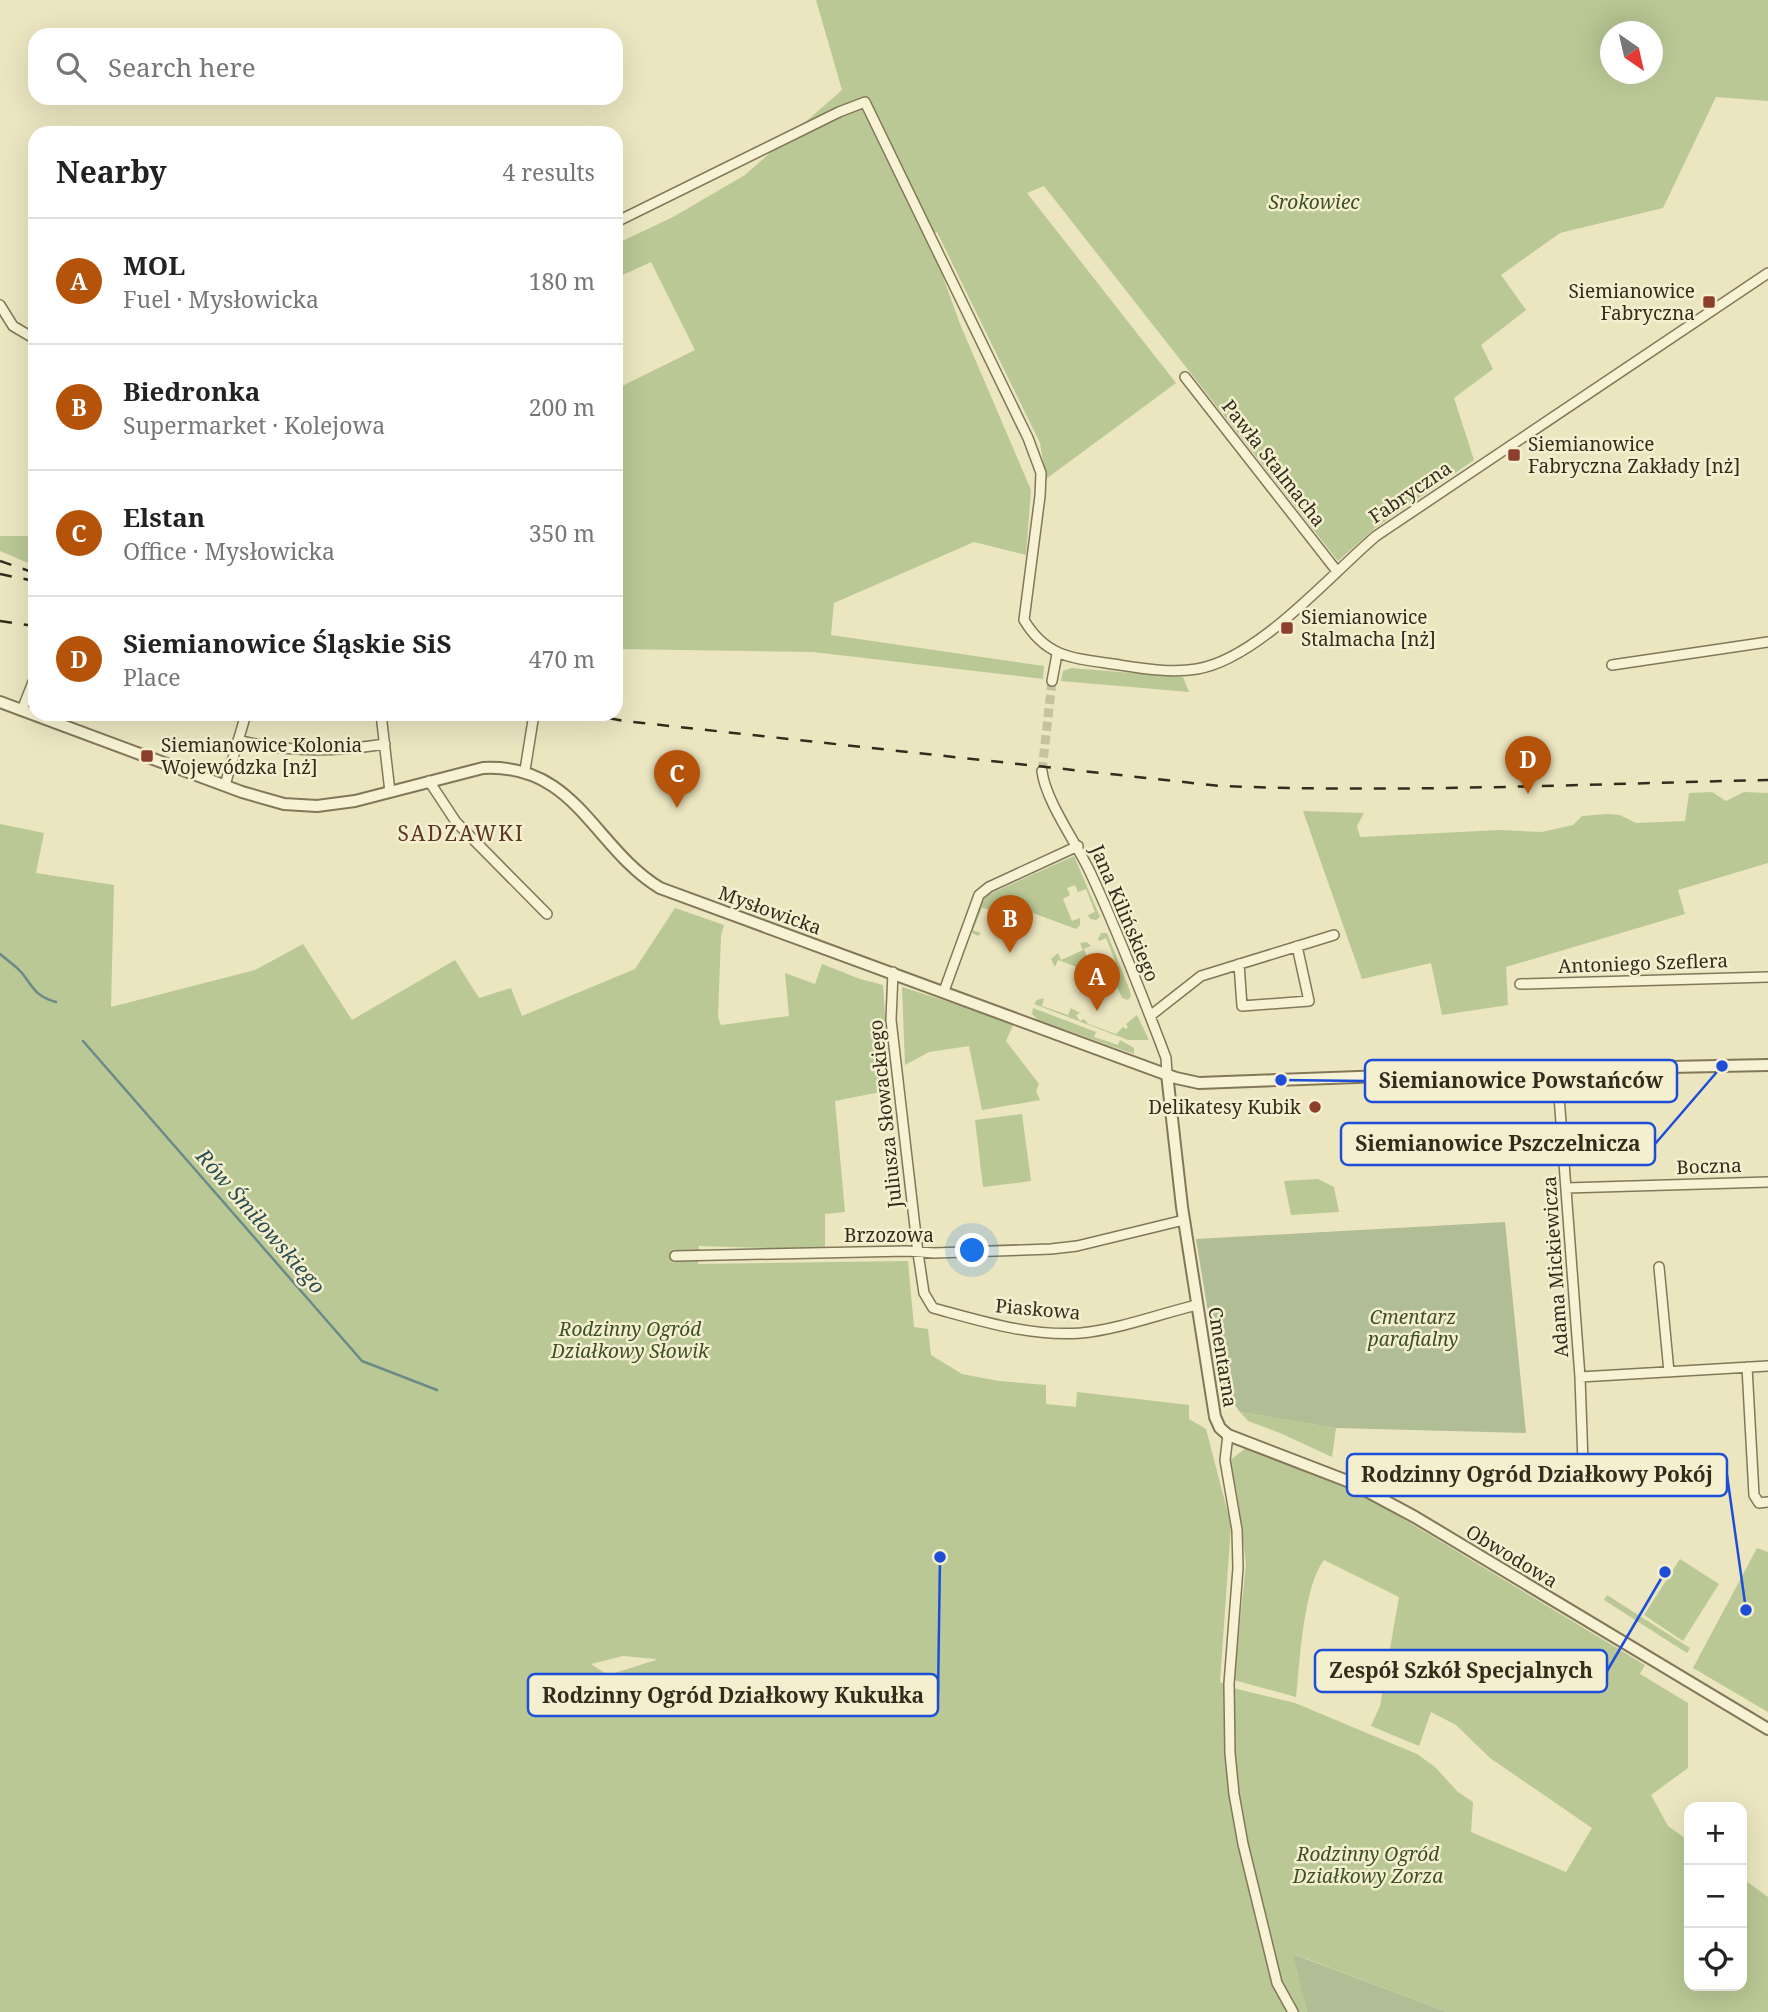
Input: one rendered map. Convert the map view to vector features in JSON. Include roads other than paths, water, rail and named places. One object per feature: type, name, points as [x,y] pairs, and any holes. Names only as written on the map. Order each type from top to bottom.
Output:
[{"type":"street","points":[[623,218],[790,135],[866,102],[1028,438],[1041,473],[1024,620],[1057,654],[1052,681]]},
{"type":"street","name":"Fabryczna","points":[[1057,654],[1160,670],[1198,669],[1216,663],[1254,642],[1296,611],[1336,570],[1376,536],[1768,273]]},
{"type":"street","points":[[0,305],[13,326],[28,335]]},
{"type":"street","name":"Pawła Stalmacha","points":[[1185,377],[1336,570]]},
{"type":"street","points":[[1612,665],[1768,642]]},
{"type":"street","points":[[22,710],[28,695]]},
{"type":"street","name":"Mysłowicka","points":[[0,702],[28,712]]},
{"type":"street","name":"Mysłowicka","points":[[52,721],[269,800],[306,806],[355,801],[483,768],[499,767],[525,771],[540,777],[564,794],[639,873],[660,888],[1167,1074],[1199,1083],[1557,1069],[1768,1065]]},
{"type":"street","points":[[225,785],[244,721]]},
{"type":"street","points":[[382,721],[390,792]]},
{"type":"street","points":[[525,771],[533,721]]},
{"type":"street","points":[[239,740],[282,749],[339,751],[384,744]]},
{"type":"street","name":"Jana Kilińskiego","points":[[1042,771],[1049,796],[1077,846],[1150,1016],[1166,1058],[1167,1074]]},
{"type":"street","points":[[429,781],[456,822],[547,914]]},
{"type":"street","points":[[944,991],[979,895],[989,887],[1077,846]]},
{"type":"street","points":[[1150,1016],[1201,976],[1334,935]]},
{"type":"street","points":[[1238,964],[1242,1006],[1309,1001],[1297,946]]},
{"type":"street","name":"Juliusza Słowackiego","points":[[892,972],[892,1028],[918,1252]]},
{"type":"street","name":"Antoniego Szeflera","points":[[1520,984],[1768,977]]},
{"type":"street","name":"Adama Mickiewicza","points":[[1557,1069],[1580,1377],[1583,1463]]},
{"type":"street","name":"Cmentarna","points":[[1167,1074],[1196,1304],[1215,1417],[1220,1428],[1228,1435],[1225,1460],[1237,1530],[1238,1568],[1229,1684],[1230,1753],[1243,1844],[1277,1983],[1293,2012]]},
{"type":"street","name":"Boczna","points":[[1566,1188],[1768,1182]]},
{"type":"street","name":"Brzozowa","points":[[675,1256],[1064,1248],[1184,1220]]},
{"type":"street","name":"Piaskowa","points":[[918,1252],[924,1293],[933,1308],[1020,1329],[1059,1333],[1094,1331],[1196,1304]]},
{"type":"street","points":[[1659,1267],[1669,1372]]},
{"type":"street","points":[[1580,1377],[1768,1366]]},
{"type":"street","points":[[1747,1367],[1754,1495],[1759,1503],[1768,1502]]},
{"type":"street","name":"Obwodowa","points":[[1228,1435],[1350,1482],[1415,1517],[1768,1729]]},
{"type":"waterway","name":"Rów Śmiłowskiego","points":[[0,954],[20,970],[39,994],[56,1002]]},
{"type":"waterway","name":"Rów Śmiłowskiego","points":[[83,1041],[362,1361],[437,1390]]},
{"type":"tunnel","points":[[1042,771],[1052,681]]},
{"type":"railway","points":[[0,561],[28,571]]},
{"type":"railway","points":[[0,574],[28,580]]},
{"type":"railway","points":[[0,621],[28,625]]},
{"type":"railway","points":[[623,721],[1220,786],[1426,788],[1768,780]]},
{"type":"place","name":"Siemianowice Fabryczna","points":[[1709,302]]},
{"type":"place","name":"Siemianowice Fabryczna Zakłady [nż]","points":[[1514,455]]},
{"type":"place","name":"Siemianowice Stalmacha [nż]","points":[[1287,628]]},
{"type":"place","name":"Siemianowice Kolonia Wojewódzka [nż]","points":[[147,756]]},
{"type":"place","name":"Siemianowice Śląskie SiS","points":[[1528,794]]},
{"type":"place","name":"Elstan","points":[[677,808]]},
{"type":"place","name":"Biedronka","points":[[1010,953]]},
{"type":"place","name":"MOL","points":[[1097,1011]]},
{"type":"place","name":"Siemianowice Pszczelnicza","points":[[1722,1066]]},
{"type":"place","name":"Siemianowice Powstańców","points":[[1281,1080]]},
{"type":"place","name":"Delikatesy Kubik","points":[[1315,1107]]},
{"type":"place","name":"Rodzinny Ogród Działkowy Kukułka","points":[[940,1557]]},
{"type":"place","name":"Zespół Szkół Specjalnych","points":[[1665,1572]]},
{"type":"place","name":"Rodzinny Ogród Działkowy Pokój","points":[[1746,1610]]},
{"type":"district","name":"SADZAWKI","points":[[461,833]]},
{"type":"park label","name":"Srokowiec","points":[[1314,202]]},
{"type":"park label","name":"Cmentarz parafialny","points":[[1413,1328]]},
{"type":"park label","name":"Rodzinny Ogród Działkowy Słowik","points":[[630,1340]]},
{"type":"park label","name":"Rodzinny Ogród Działkowy Zorza","points":[[1368,1865]]}]
